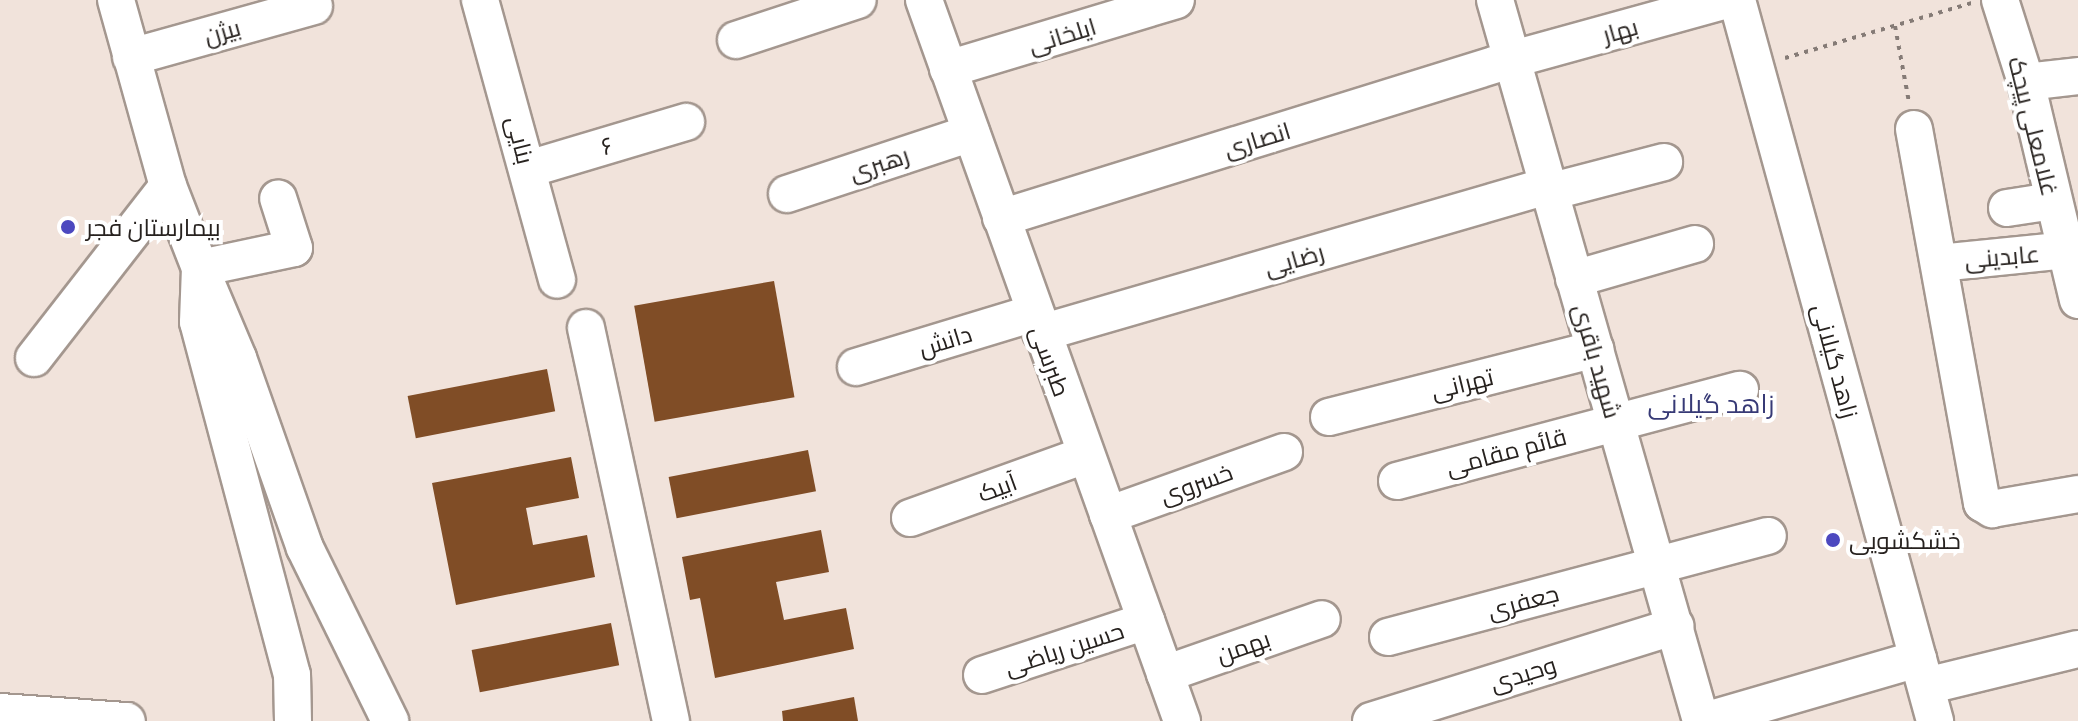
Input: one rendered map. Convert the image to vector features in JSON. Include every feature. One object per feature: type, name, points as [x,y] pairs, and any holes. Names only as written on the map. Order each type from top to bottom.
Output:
[{"type":"street","points":[[116,0],[168,186],[238,358],[305,548],[390,721]]},
{"type":"street","name":"بنایی","points":[[480,0],[557,280]]},
{"type":"street","points":[[736,40],[858,0]]},
{"type":"street","name":"طبرسی","points":[[924,0],[1037,323],[1182,721]]},
{"type":"street","name":"ایلخانی","points":[[948,69],[1176,0]]},
{"type":"street","name":"شهید باقری","points":[[1495,0],[1702,721]]},
{"type":"street","name":"بهار","points":[[1513,59],[1727,0]]},
{"type":"street","name":"زاهد گیلانی","points":[[1737,0],[1935,721]]},
{"type":"street","name":"غلامعلی پیچک","points":[[2000,0],[2026,82],[2078,300]]},
{"type":"street","name":"بیژن","points":[[131,57],[314,6]]},
{"type":"street","name":"انصاری","points":[[1001,218],[1513,59]]},
{"type":"street","points":[[2026,82],[2078,76]]},
{"type":"street","name":"۶","points":[[528,169],[686,122]]},
{"type":"street","points":[[1914,129],[1982,503],[1992,509],[2078,494]]},
{"type":"street","name":"رهبری","points":[[787,194],[971,133]]},
{"type":"street","name":"رضایی","points":[[1037,323],[1548,189],[1664,162]]},
{"type":"street","points":[[34,358],[168,186]]},
{"type":"street","points":[[200,268],[294,248],[278,198]]},
{"type":"street","points":[[2007,208],[2053,201]]},
{"type":"street","points":[[1574,279],[1695,244]]},
{"type":"street","name":"عابدینی","points":[[1939,263],[2066,250]]},
{"type":"street","points":[[200,268],[198,322],[292,675],[293,721]]},
{"type":"street","name":"دانش","points":[[856,367],[1037,323]]},
{"type":"street","points":[[586,328],[671,721]]},
{"type":"street","name":"تهرانی","points":[[1329,417],[1595,349]]},
{"type":"street","name":"قائم مقامی","points":[[1397,481],[1740,390]]},
{"type":"street","name":"خسروی","points":[[1108,515],[1284,452]]},
{"type":"street","name":"آبیک","points":[[910,518],[1085,455]]},
{"type":"street","name":"جعفری","points":[[1388,637],[1768,536]]},
{"type":"street","name":"بهمن","points":[[1165,674],[1322,619]]},
{"type":"street","name":"حسین ریاضی","points":[[982,675],[1146,621]]},
{"type":"street","name":"وحیدی","points":[[1371,721],[1676,626]]},
{"type":"street","points":[[1702,721],[1922,672],[2078,649]]},
{"type":"street","points":[[0,712],[127,721]]},
{"type":"path","points":[[1755,66],[1983,0]]},
{"type":"path","points":[[1895,26],[1914,129]]},
{"type":"building","points":[[774,281],[794,397],[655,422],[634,306]]},
{"type":"building","points":[[547,369],[555,411],[416,438],[408,396]]},
{"type":"building","points":[[808,450],[816,491],[677,518],[669,477]]},
{"type":"building","points":[[571,457],[579,498],[526,508],[533,545],[587,535],[595,577],[456,605],[432,483]]},
{"type":"building","points":[[821,530],[829,572],[776,582],[784,620],[846,608],[854,649],[715,678],[700,598],[690,600],[682,557]]},
{"type":"building","points":[[611,623],[619,665],[480,692],[472,650]]},
{"type":"building","points":[[854,697],[858,721],[783,721],[782,711]]},
{"type":"place","name":"بیمارستان فجر","points":[[68,227]]},
{"type":"place","name":"خشکشویی","points":[[1833,540]]},
{"type":"district","name":"زاهد گیلانی","points":[[1711,403]]}]
